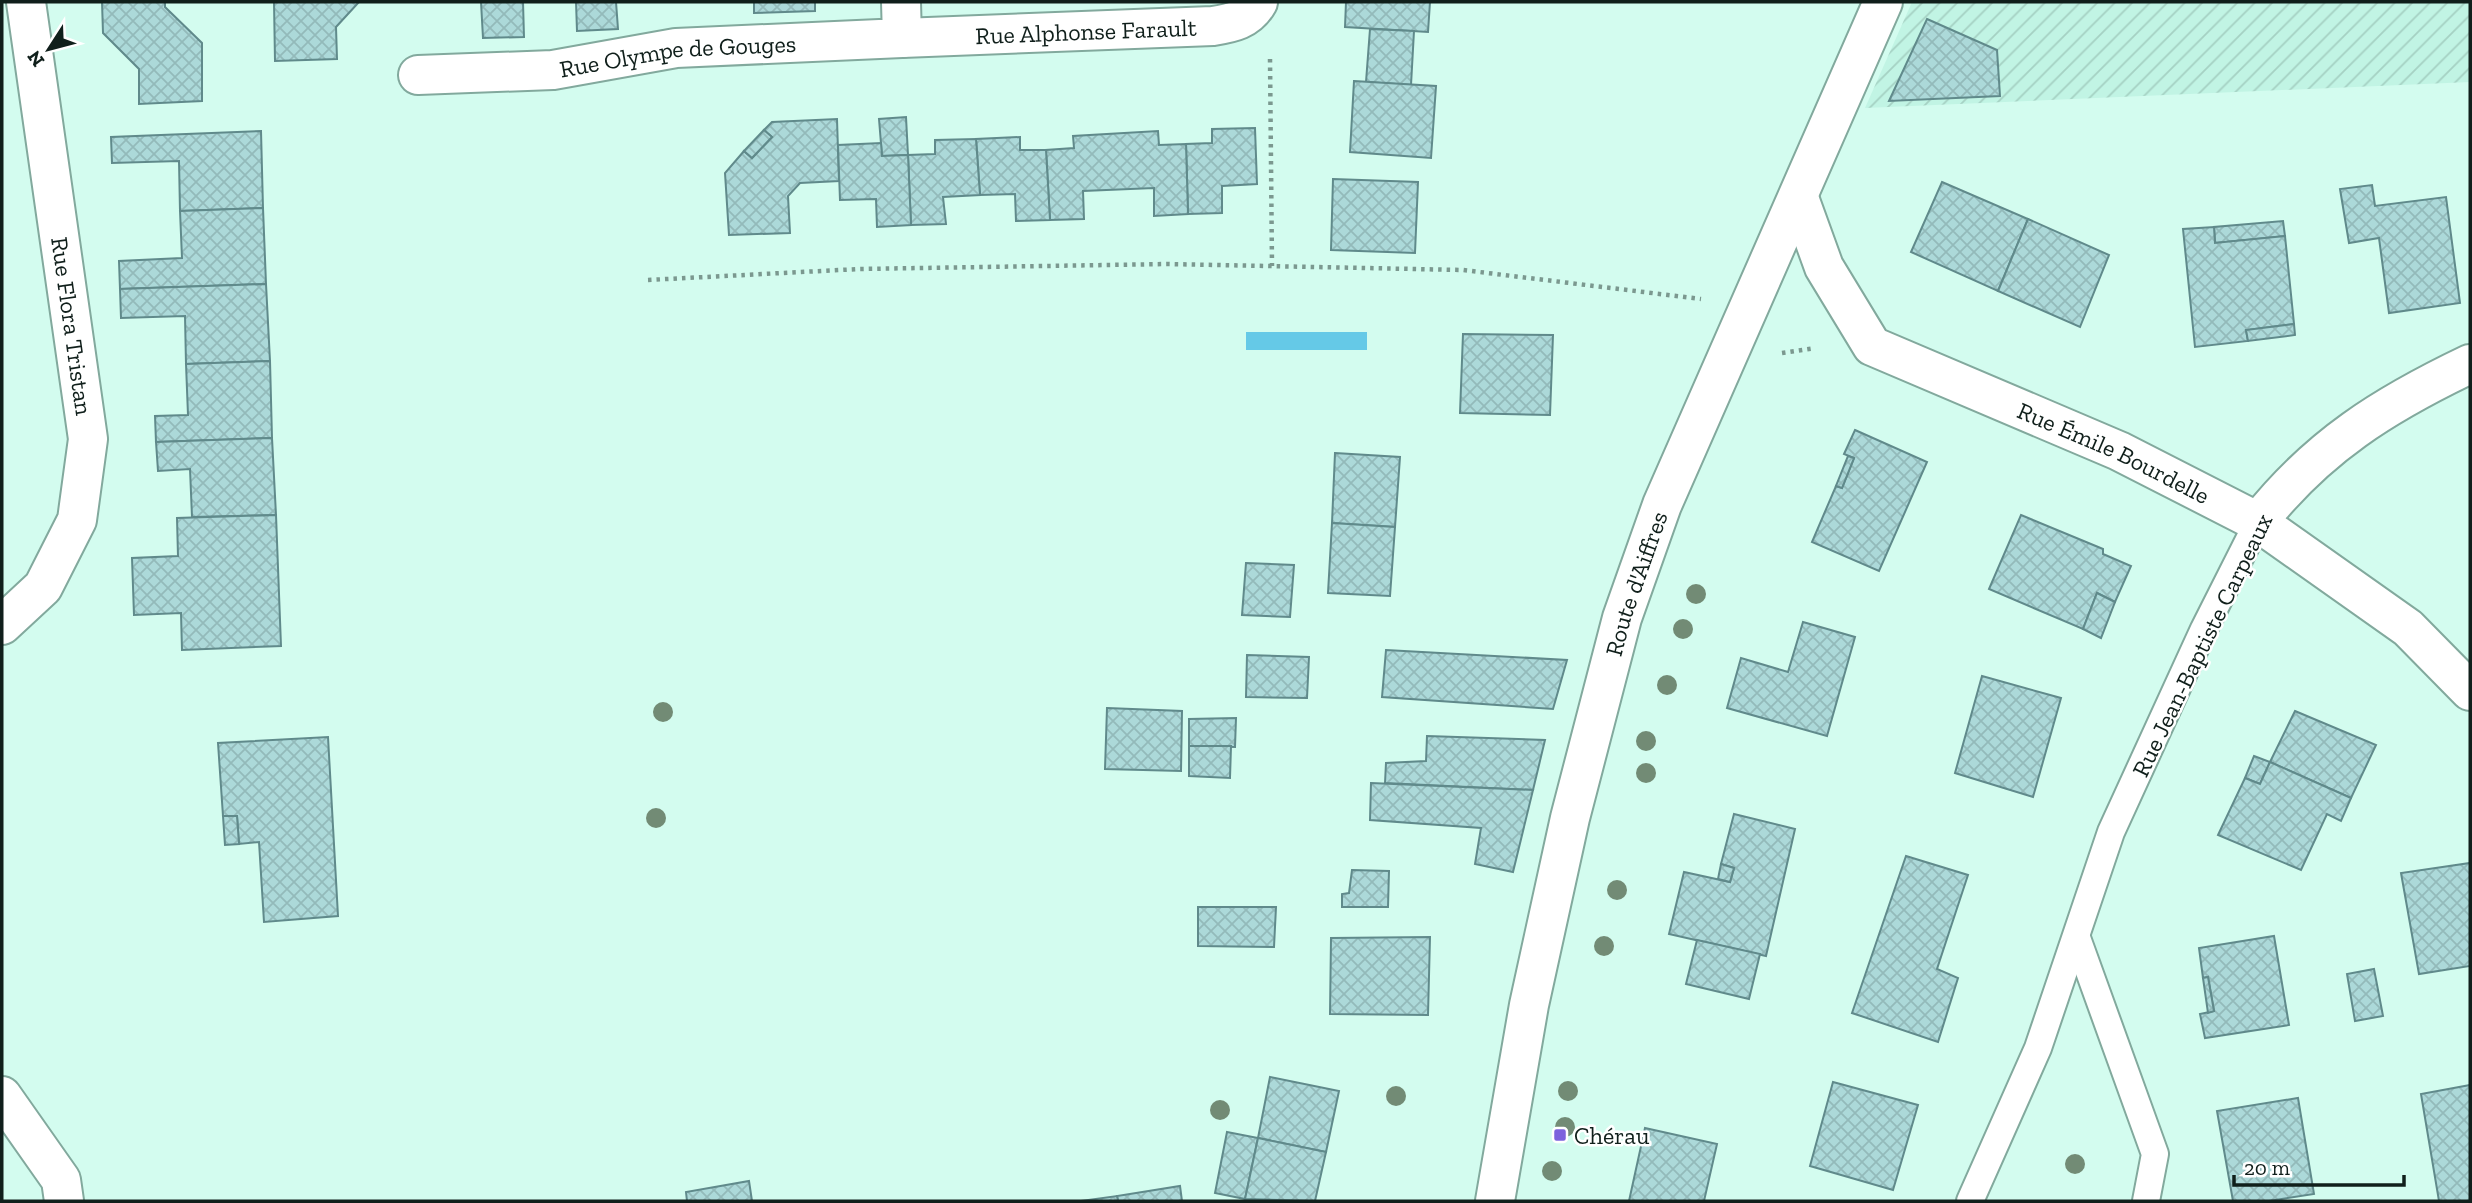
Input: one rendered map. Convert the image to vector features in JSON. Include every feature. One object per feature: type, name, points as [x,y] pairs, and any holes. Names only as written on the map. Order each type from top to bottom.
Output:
[{"type":"street","name":"Rue Flora Tristan","points":[[2,625],[43,587],[77,520],[88,439],[26,2]]},
{"type":"street","name":"Route d'Aiffres","points":[[1495,1201],[1529,1005],[1567,832],[1622,618],[1662,505],[1883,2]]},
{"type":"street","name":"Rue Alphonse Farault","points":[[902,20],[1213,26],[1234,23],[1255,7]]},
{"type":"street","name":"Rue Olympe de Gouges","points":[[418,75],[552,70],[676,48],[902,20]]},
{"type":"street","points":[[1799,198],[1824,267],[1872,346]]},
{"type":"street","name":"Rue Émile Bourdelle","points":[[1872,346],[2119,451],[2258,522],[2408,628],[2470,691]]},
{"type":"street","name":"Rue Jean-Baptiste Carpeaux","points":[[2258,522],[2288,483],[2337,441],[2411,392],[2470,364]]},
{"type":"street","points":[[2,1096],[61,1180],[64,1201]]},
{"type":"lane","name":"Rue Jean-Baptiste Carpeaux","points":[[1970,1201],[2038,1048],[2111,832],[2204,629],[2258,522]]},
{"type":"lane","points":[[2077,938],[2155,1154],[2146,1201]]},
{"type":"path","points":[[1255,7],[1269,53],[1272,266]]},
{"type":"path","points":[[648,279],[859,269],[1168,264],[1463,270],[1750,305]]},
{"type":"path","points":[[1713,387],[1750,363],[1795,349],[1872,346]]},
{"type":"shaded area","points":[[1912,2],[2470,2],[2470,82],[1865,108]]},
{"type":"water","points":[[1246,332],[1367,332],[1367,350],[1246,350]]},
{"type":"building","points":[[102,2],[165,2],[165,7],[202,43],[202,101],[139,104],[139,69],[103,33]]},
{"type":"building","points":[[274,2],[359,2],[336,27],[337,59],[275,61]]},
{"type":"building","points":[[481,2],[523,2],[524,37],[483,38]]},
{"type":"building","points":[[576,2],[616,2],[618,29],[577,31]]},
{"type":"building","points":[[754,2],[815,2],[815,11],[754,13]]},
{"type":"building","points":[[1346,2],[1430,2],[1428,32],[1345,27]]},
{"type":"building","points":[[1927,19],[1997,50],[2000,96],[1889,101]]},
{"type":"building","points":[[1370,29],[1414,31],[1411,85],[1366,82]]},
{"type":"building","points":[[1354,81],[1436,86],[1431,158],[1350,152]]},
{"type":"building","points":[[906,117],[908,155],[882,156],[879,119]]},
{"type":"building","points":[[837,119],[839,181],[800,183],[788,196],[790,233],[729,235],[725,173],[744,151],[752,158],[772,137],[764,130],[772,122]]},
{"type":"building","points":[[1255,128],[1257,184],[1222,186],[1222,213],[1188,214],[1186,144],[1212,143],[1212,129]]},
{"type":"building","points":[[764,130],[772,137],[752,158],[744,151]]},
{"type":"building","points":[[261,131],[263,208],[180,211],[179,161],[112,163],[111,137]]},
{"type":"building","points":[[1158,131],[1159,145],[1186,144],[1188,214],[1154,216],[1154,188],[1083,191],[1084,219],[1050,220],[1046,150],[1074,148],[1073,136]]},
{"type":"building","points":[[1020,137],[1020,150],[1046,150],[1050,220],[1016,221],[1015,194],[980,195],[976,139]]},
{"type":"building","points":[[976,139],[980,195],[943,197],[946,224],[911,225],[908,155],[935,154],[935,140]]},
{"type":"building","points":[[881,143],[882,156],[908,155],[911,225],[877,227],[876,199],[840,200],[838,145]]},
{"type":"building","points":[[1333,179],[1418,182],[1415,253],[1331,250]]},
{"type":"building","points":[[1942,182],[2028,219],[1998,291],[1911,252]]},
{"type":"building","points":[[2372,185],[2375,206],[2446,197],[2460,303],[2389,313],[2379,238],[2349,243],[2340,189]]},
{"type":"building","points":[[263,208],[266,284],[120,289],[119,261],[182,258],[180,211]]},
{"type":"building","points":[[2028,219],[2109,255],[2080,327],[1998,291]]},
{"type":"building","points":[[2283,221],[2285,236],[2215,243],[2214,227]]},
{"type":"building","points":[[2214,227],[2215,243],[2285,236],[2294,324],[2246,330],[2248,341],[2195,347],[2183,229]]},
{"type":"building","points":[[266,284],[270,361],[186,364],[185,316],[121,318],[120,289]]},
{"type":"building","points":[[2294,324],[2295,335],[2248,341],[2246,330]]},
{"type":"building","points":[[1463,334],[1553,335],[1550,415],[1460,413]]},
{"type":"building","points":[[270,361],[272,438],[156,442],[155,416],[188,415],[186,364]]},
{"type":"building","points":[[1855,430],[1927,462],[1879,571],[1812,542],[1836,486],[1842,488],[1854,458],[1844,454]]},
{"type":"building","points":[[272,438],[276,515],[192,517],[190,469],[158,471],[156,442]]},
{"type":"building","points":[[1335,453],[1400,457],[1395,527],[1332,523]]},
{"type":"building","points":[[1848,456],[1854,458],[1842,488],[1836,486]]},
{"type":"building","points":[[276,515],[281,646],[182,650],[181,613],[134,615],[132,558],[178,556],[177,518]]},
{"type":"building","points":[[2021,515],[2103,549],[2103,554],[2131,566],[2115,602],[2097,593],[2083,629],[1989,589]]},
{"type":"building","points":[[1332,523],[1395,527],[1390,596],[1328,593]]},
{"type":"building","points":[[1246,563],[1294,565],[1290,617],[1242,615]]},
{"type":"building","points":[[2097,593],[2115,602],[2101,638],[2083,629]]},
{"type":"building","points":[[1803,622],[1855,637],[1827,736],[1727,708],[1741,658],[1788,672]]},
{"type":"building","points":[[1386,650],[1567,660],[1553,709],[1382,697]]},
{"type":"building","points":[[1247,655],[1309,657],[1307,698],[1246,697]]},
{"type":"building","points":[[1982,676],[2061,698],[2033,797],[1955,773]]},
{"type":"building","points":[[1107,708],[1182,711],[1181,771],[1105,769]]},
{"type":"building","points":[[2295,711],[2376,745],[2351,798],[2270,762]]},
{"type":"building","points":[[1236,718],[1235,747],[1189,746],[1189,719]]},
{"type":"building","points":[[1427,736],[1545,740],[1533,790],[1385,783],[1386,763],[1426,761]]},
{"type":"building","points":[[328,737],[338,916],[264,922],[259,842],[239,844],[237,816],[223,816],[218,743]]},
{"type":"building","points":[[1189,746],[1231,746],[1230,778],[1189,776]]},
{"type":"building","points":[[2254,756],[2270,762],[2260,784],[2245,778]]},
{"type":"building","points":[[2270,762],[2351,798],[2341,821],[2327,814],[2301,870],[2218,835],[2245,778],[2260,784]]},
{"type":"building","points":[[1371,783],[1533,790],[1513,872],[1475,864],[1481,828],[1370,820]]},
{"type":"building","points":[[1734,814],[1795,829],[1766,956],[1669,934],[1684,872],[1730,882],[1734,868],[1721,864]]},
{"type":"building","points":[[223,816],[237,816],[239,844],[225,845]]},
{"type":"building","points":[[1906,856],[1968,875],[1937,969],[1958,978],[1938,1042],[1852,1013]]},
{"type":"building","points":[[2470,863],[2470,966],[2419,974],[2401,873]]},
{"type":"building","points":[[1721,864],[1734,868],[1730,882],[1718,879]]},
{"type":"building","points":[[1352,870],[1389,871],[1388,907],[1342,907],[1342,894],[1349,893]]},
{"type":"building","points":[[1198,907],[1276,907],[1274,947],[1198,946]]},
{"type":"building","points":[[2274,936],[2289,1025],[2205,1038],[2200,1014],[2214,1011],[2208,977],[2203,978],[2199,948]]},
{"type":"building","points":[[1430,937],[1428,1015],[1330,1014],[1331,938]]},
{"type":"building","points":[[1697,940],[1760,954],[1749,999],[1686,984]]},
{"type":"building","points":[[2374,969],[2383,1016],[2355,1021],[2347,974]]},
{"type":"building","points":[[2208,977],[2214,1011],[2208,1013],[2203,978]]},
{"type":"building","points":[[1270,1077],[1339,1091],[1326,1152],[1258,1138]]},
{"type":"building","points":[[1833,1082],[1918,1105],[1893,1190],[1810,1166]]},
{"type":"building","points":[[2470,1085],[2470,1201],[2439,1201],[2421,1094]]},
{"type":"building","points":[[2298,1098],[2314,1194],[2269,1201],[2233,1201],[2217,1111]]},
{"type":"building","points":[[1645,1128],[1717,1144],[1704,1201],[1629,1201]]},
{"type":"building","points":[[1227,1132],[1258,1138],[1245,1199],[1215,1193]]},
{"type":"building","points":[[1258,1138],[1326,1152],[1315,1201],[1245,1199]]},
{"type":"building","points":[[749,1181],[752,1201],[687,1201],[686,1192]]},
{"type":"building","points":[[1180,1186],[1182,1201],[1118,1201],[1117,1196]]},
{"type":"building","points":[[1117,1196],[1118,1201],[1081,1201]]},
{"type":"place","name":"Chérau","points":[[1560,1135]]}]
